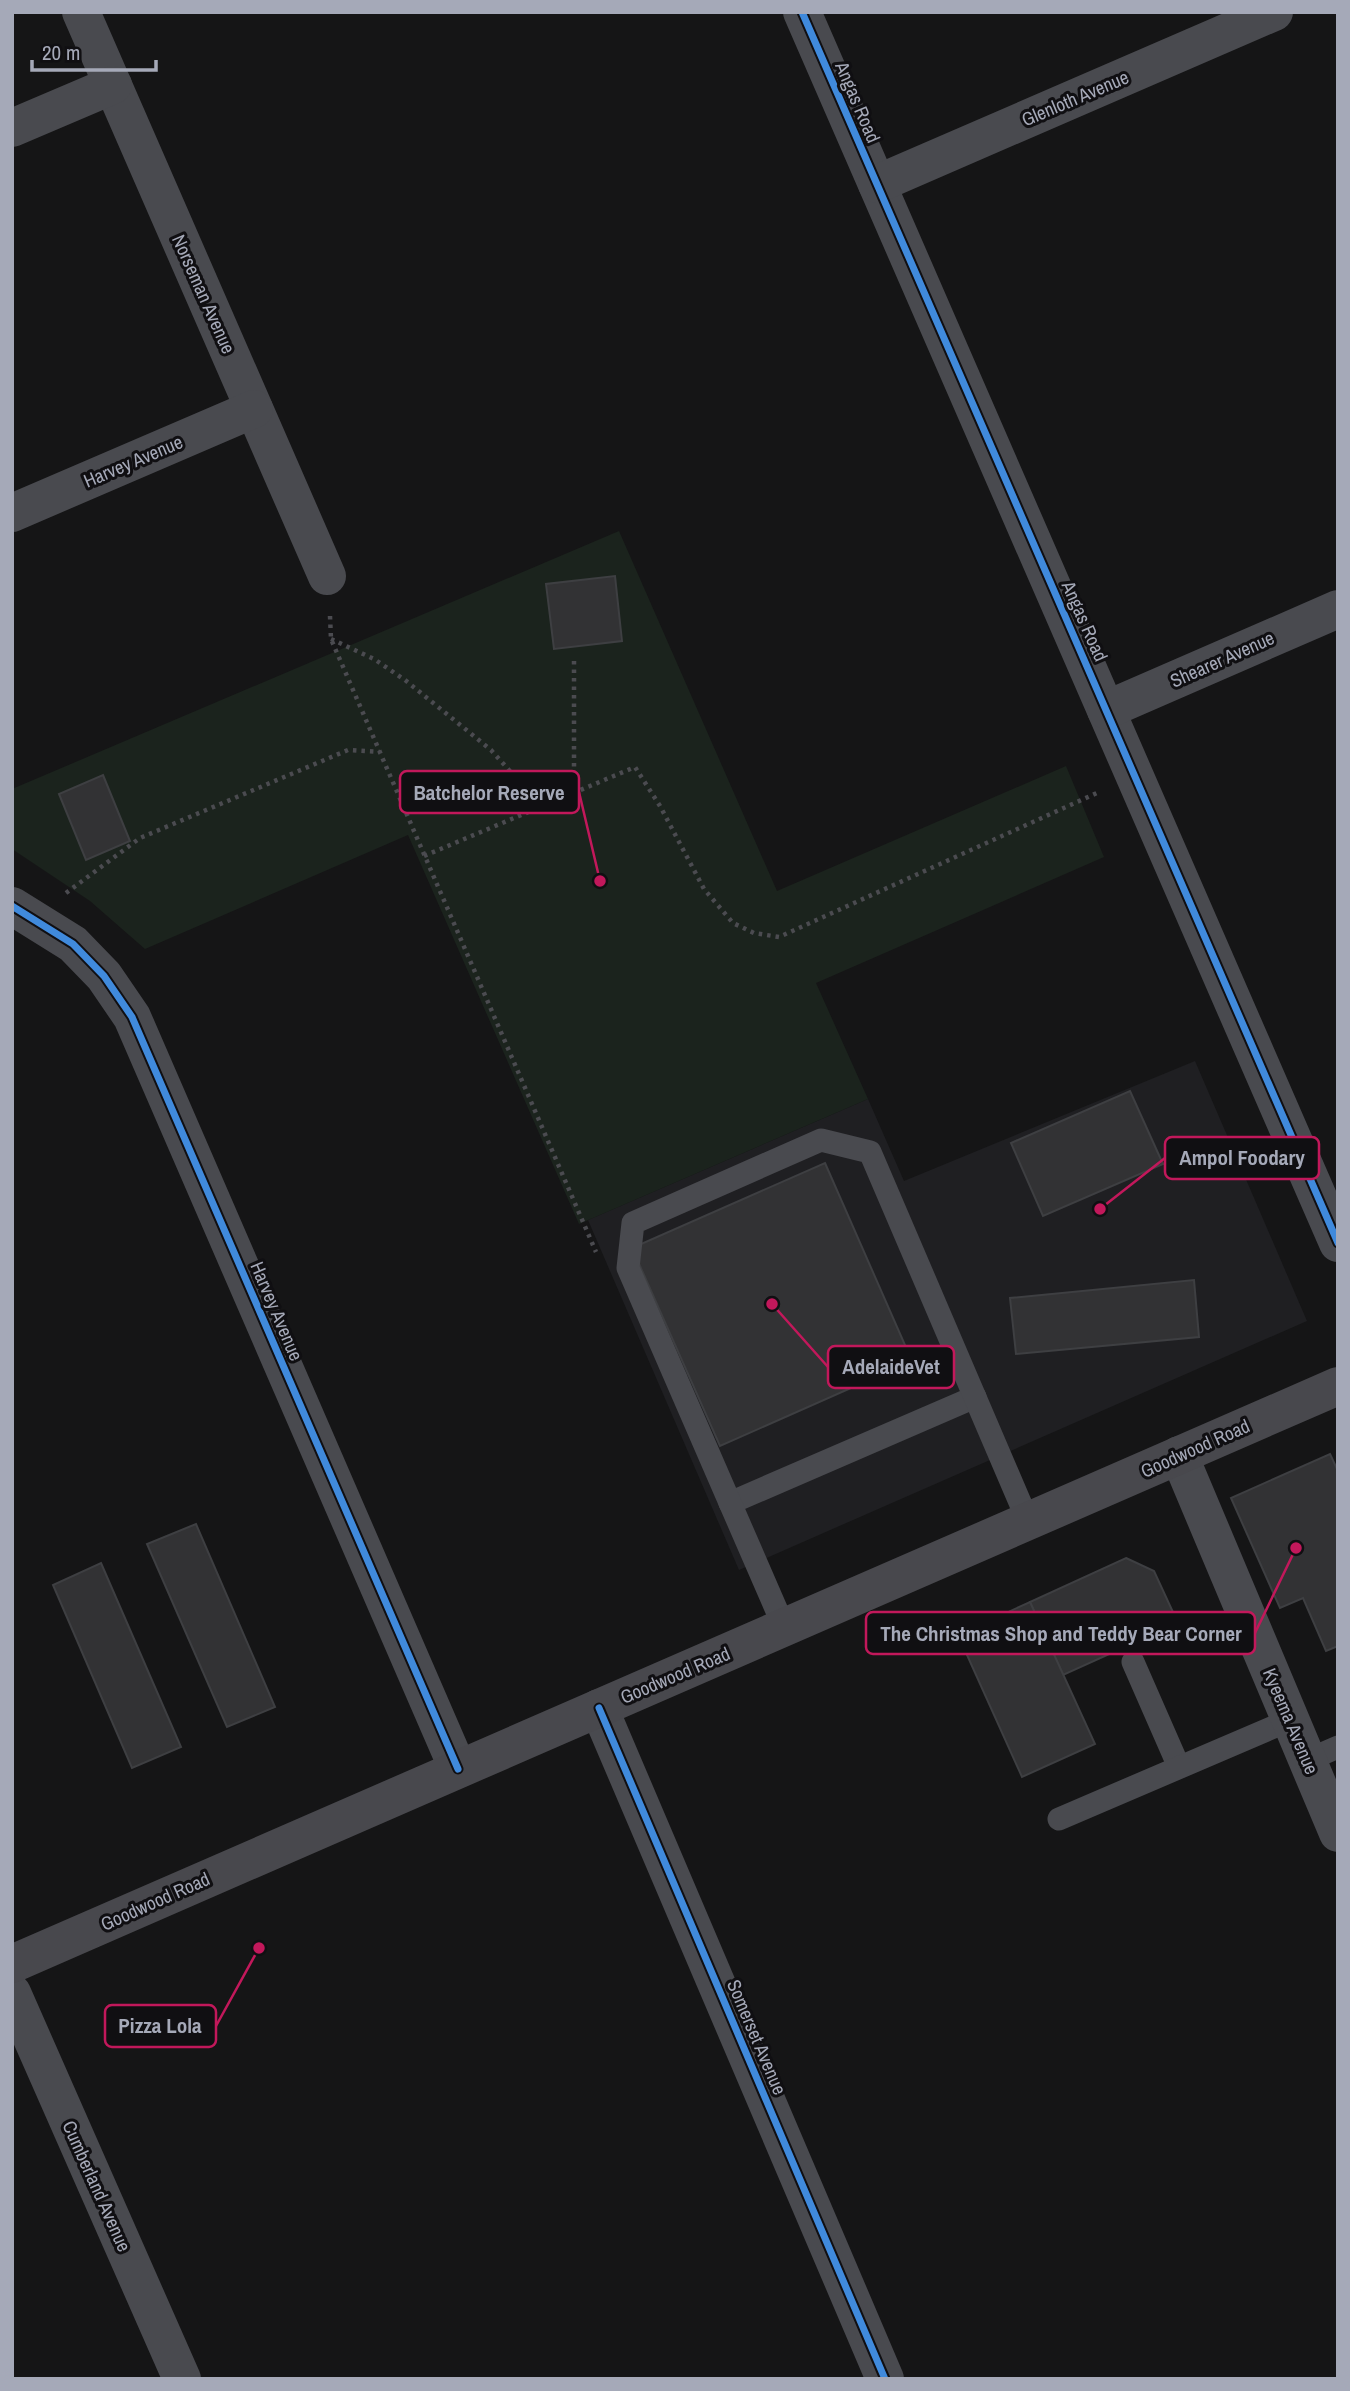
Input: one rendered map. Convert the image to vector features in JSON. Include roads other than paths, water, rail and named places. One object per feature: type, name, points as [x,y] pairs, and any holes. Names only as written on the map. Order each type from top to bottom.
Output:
[{"type":"main road","name":"Goodwood Road","points":[[12,1964],[1338,1386]]},
{"type":"street","name":"Norseman Avenue","points":[[81,12],[327,576]]},
{"type":"street","name":"Angas Road","points":[[802,12],[1338,1243]]},
{"type":"street","name":"Glenloth Avenue","points":[[877,184],[1274,12]]},
{"type":"street","points":[[12,128],[113,85]]},
{"type":"street","name":"Harvey Avenue","points":[[12,513],[254,409]]},
{"type":"street","name":"Shearer Avenue","points":[[1106,710],[1338,609]]},
{"type":"street","name":"Harvey Avenue","points":[[22,913],[73,944],[104,976],[132,1017],[458,1769]]},
{"type":"street","name":"Kyeema Avenue","points":[[1179,1455],[1290,1720],[1323,1753],[1338,1833]]},
{"type":"street","name":"Somerset Avenue","points":[[599,1708],[886,2379]]},
{"type":"street","name":"Cumberland Avenue","points":[[12,1993],[182,2379]]},
{"type":"lane","points":[[784,1627],[628,1268],[633,1223],[821,1140],[870,1153],[1028,1521]]},
{"type":"lane","points":[[730,1503],[975,1397]]},
{"type":"lane","points":[[1133,1662],[1179,1767]]},
{"type":"lane","points":[[1059,1819],[1290,1720]]},
{"type":"place","name":"Batchelor Reserve","points":[[600,881]]},
{"type":"place","name":"Ampol Foodary","points":[[1100,1209]]},
{"type":"place","name":"AdelaideVet","points":[[772,1304]]},
{"type":"place","name":"The Christmas Shop and Teddy Bear Corner","points":[[1296,1548]]},
{"type":"place","name":"Pizza Lola","points":[[259,1948]]}]
